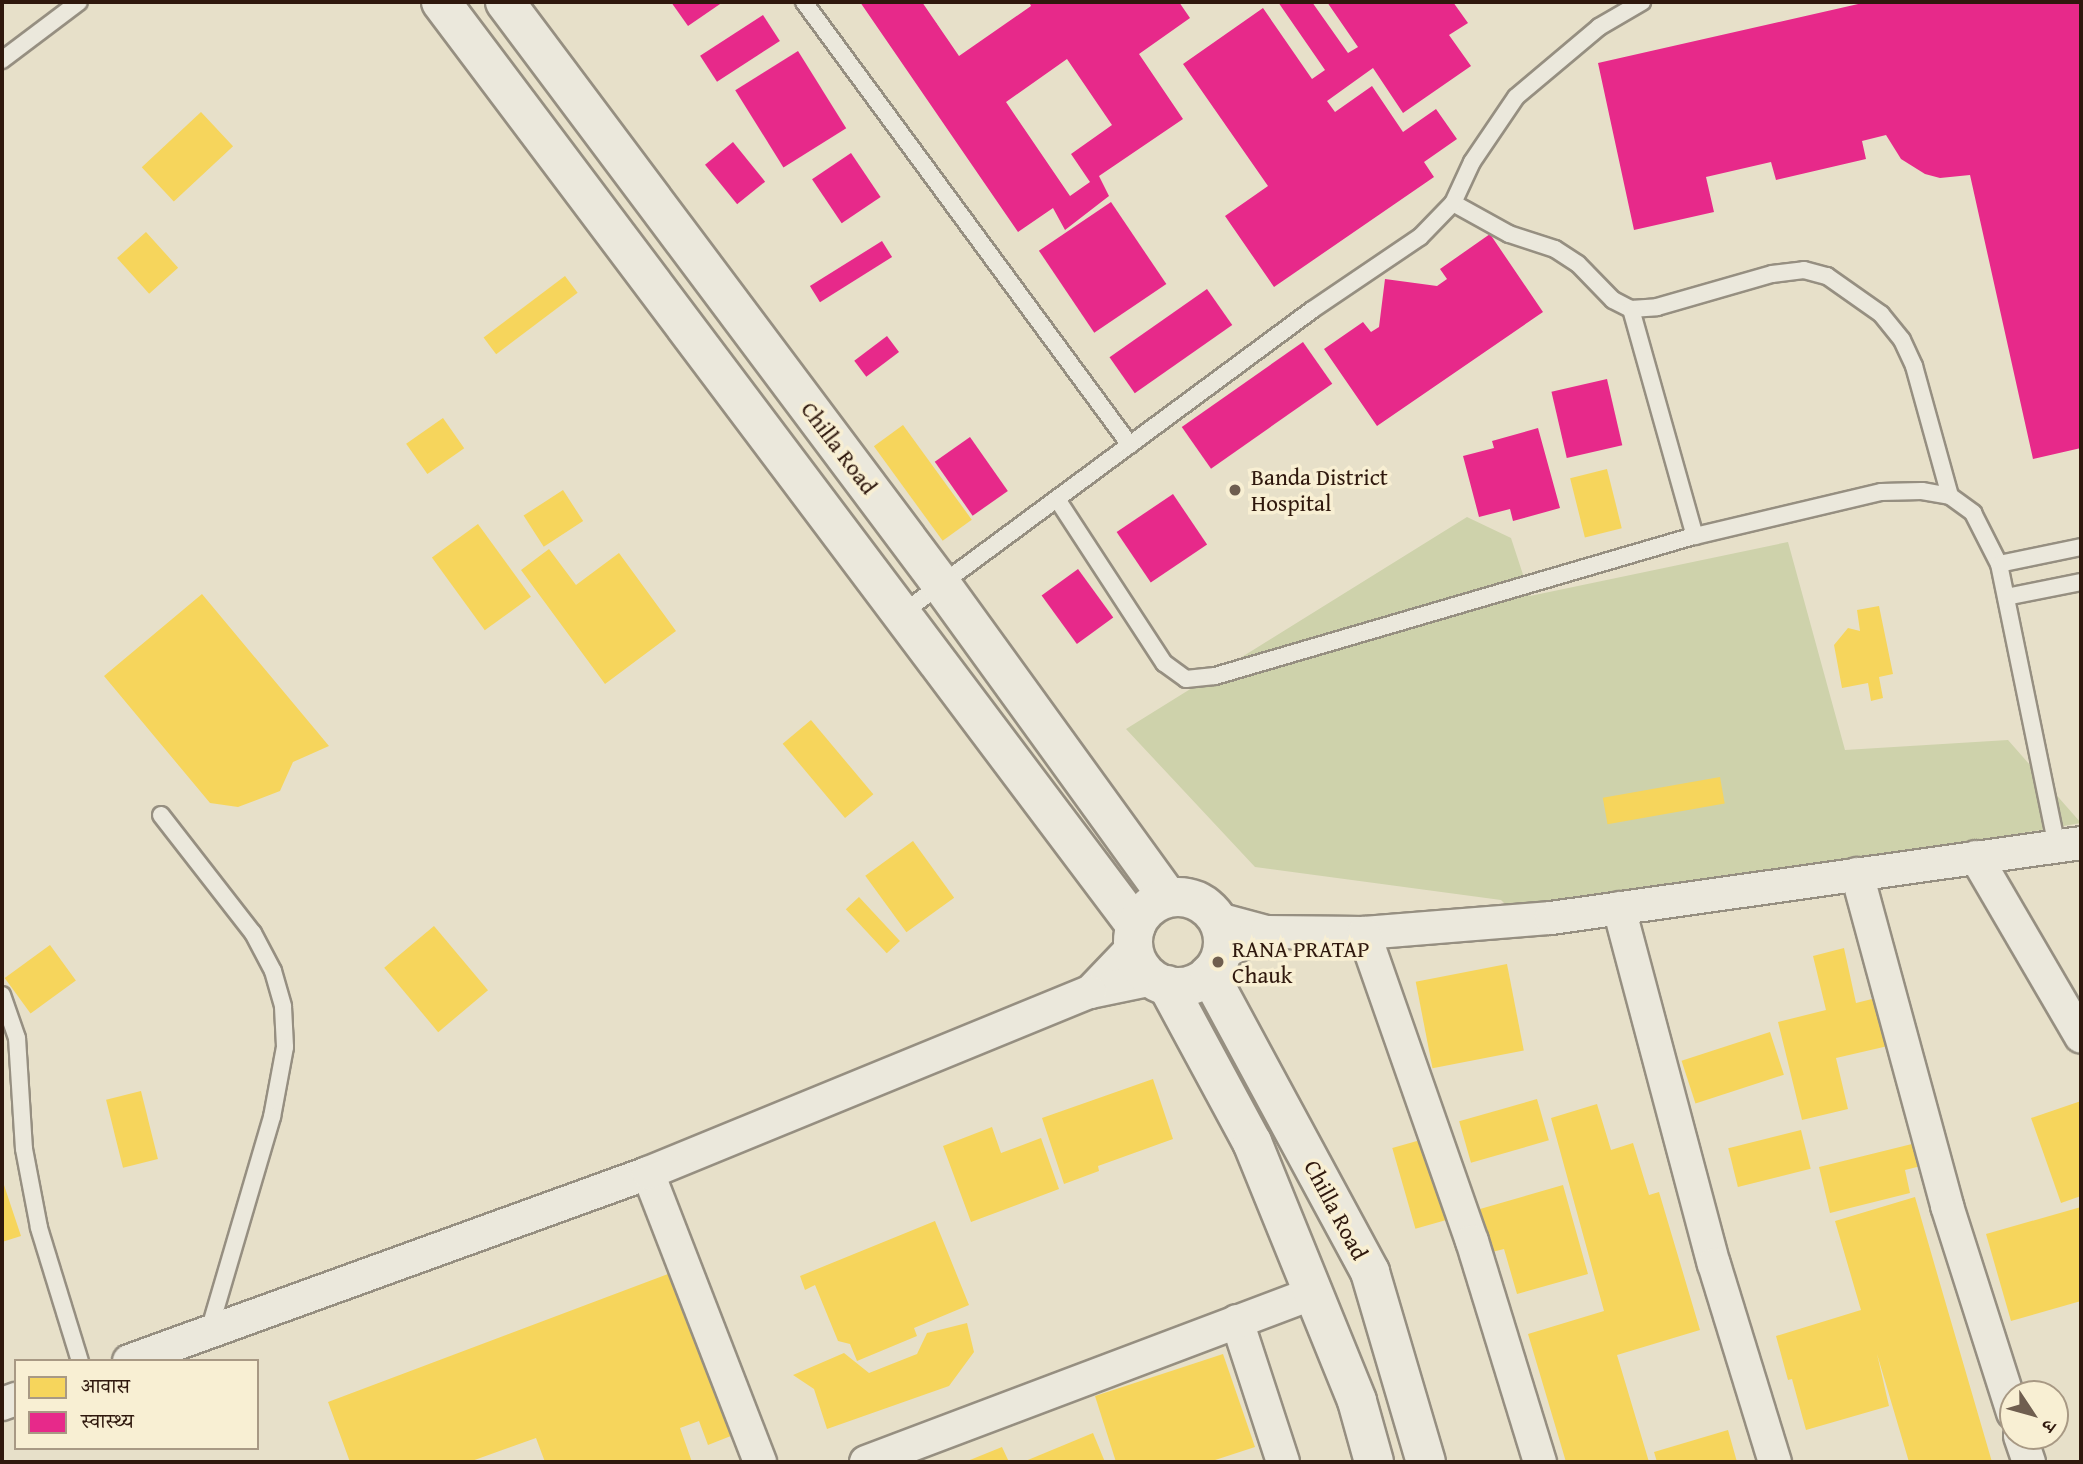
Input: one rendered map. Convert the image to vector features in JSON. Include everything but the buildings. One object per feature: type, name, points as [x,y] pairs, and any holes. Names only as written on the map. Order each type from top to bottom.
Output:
[{"type":"main road","points":[[441,2],[900,615],[1135,936],[1142,968],[1160,982],[1252,1142],[1357,1401],[1374,1462]]},
{"type":"main road","name":"Chilla Road","points":[[505,2],[941,584],[1168,898]]},
{"type":"main road","points":[[605,220],[646,190]]},
{"type":"main road","points":[[1135,936],[1154,904],[1168,898],[1196,900],[1216,949],[1182,987],[1160,982]]},
{"type":"main road","name":"Chilla Road","points":[[1216,949],[1370,1272],[1426,1462]]},
{"type":"street","points":[[1216,949],[1267,932],[1364,933],[1619,908],[2069,844]]},
{"type":"street","points":[[1976,857],[2081,1037]]},
{"type":"street","points":[[1857,874],[1947,1206],[2002,1380]]},
{"type":"street","points":[[1619,908],[1714,1264],[1775,1462]]},
{"type":"street","points":[[1364,933],[1472,1241],[1539,1462]]},
{"type":"street","points":[[1090,992],[1135,936]]},
{"type":"street","points":[[135,1359],[648,1173],[1090,992],[1160,982]]},
{"type":"street","points":[[648,1173],[760,1462]]},
{"type":"street","points":[[866,1462],[1314,1293]]},
{"type":"street","points":[[1237,1321],[1283,1462]]},
{"type":"lane","points":[[2,60],[79,2]]},
{"type":"lane","points":[[804,2],[1130,445]]},
{"type":"lane","points":[[900,615],[1312,310],[1420,237],[1454,203],[1472,162],[1516,97],[1599,27],[1642,2]]},
{"type":"lane","points":[[1454,203],[1509,234],[1555,249],[1578,264],[1613,300],[1631,309],[1657,307],[1772,274],[1804,270],[1827,276],[1881,314],[1902,340],[1914,366],[1950,496]]},
{"type":"lane","points":[[1631,309],[1695,536]]},
{"type":"lane","points":[[1057,499],[1164,663],[1186,679],[1215,677],[1695,536],[1881,492],[1922,491],[1950,496],[1973,513],[1999,564],[2069,844]]},
{"type":"lane","points":[[1999,564],[2081,547]]},
{"type":"lane","points":[[2006,597],[2081,582]]},
{"type":"lane","points":[[161,814],[253,933],[273,971],[283,1007],[285,1047],[272,1117],[208,1334]]},
{"type":"lane","points":[[2,995],[17,1038],[24,1149],[39,1228],[79,1359]]},
{"type":"green space","points":[[1467,517],[1511,538],[1530,596],[1788,542],[1845,750],[2008,740],[2081,823],[1520,919],[1501,900],[1255,867],[1126,729]]},
{"type":"place","name":"Banda District Hospital","points":[[1235,490]]},
{"type":"place","name":"RANA PRATAP Chauk","points":[[1218,962]]}]
